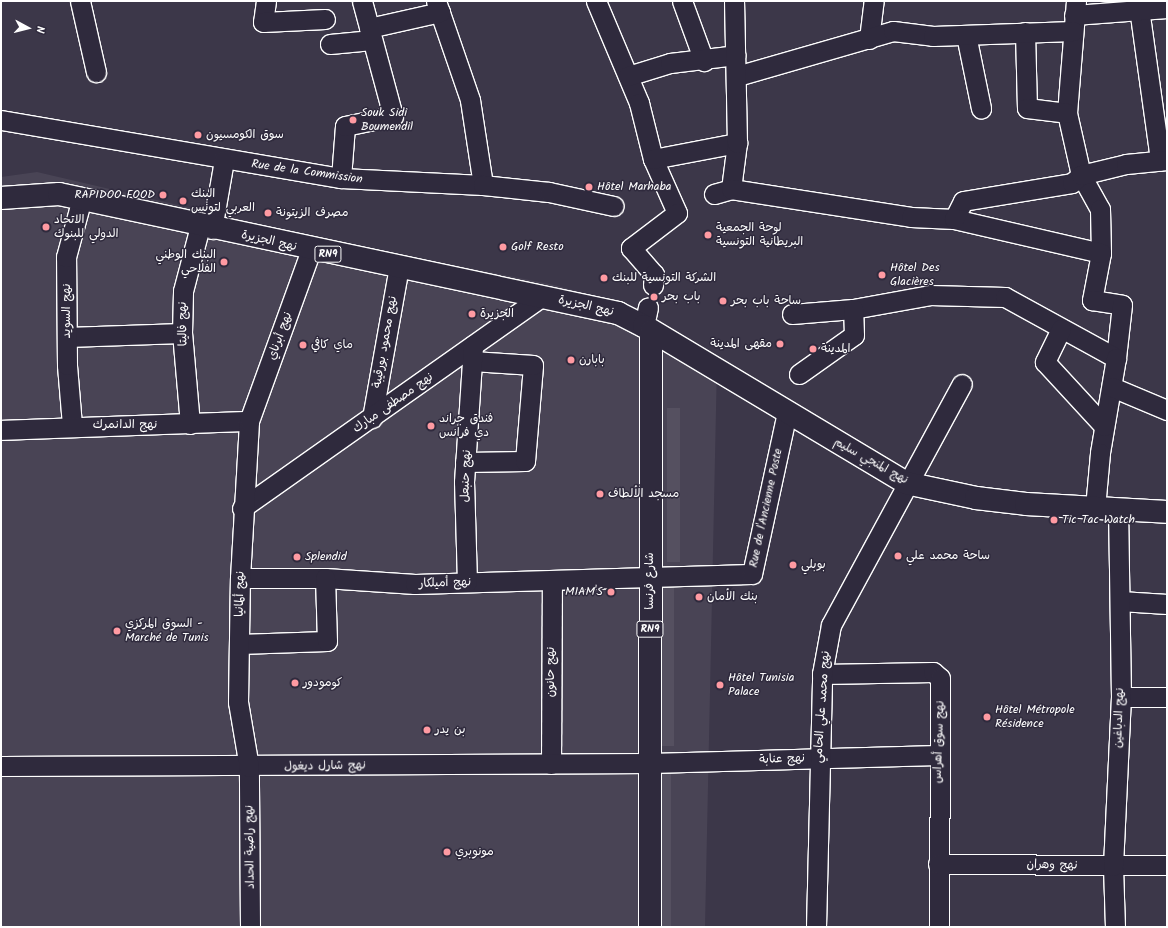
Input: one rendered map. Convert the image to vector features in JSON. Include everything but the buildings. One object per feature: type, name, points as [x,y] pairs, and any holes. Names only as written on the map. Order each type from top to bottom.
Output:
[{"type":"main road","name":"نهج الجزيرة","points":[[1,198],[52,194],[82,198],[311,250],[542,296],[648,321]]},
{"type":"main road","name":"نهج المنجي سليم","points":[[648,321],[787,412],[906,483],[976,498],[1095,508],[1167,512]]},
{"type":"main road","name":"شارع فرنسا","points":[[648,321],[650,927]]},
{"type":"street","points":[[80,1],[96,72]]},
{"type":"street","points":[[266,1],[263,22],[325,19]]},
{"type":"street","points":[[341,178],[345,126],[393,116],[362,1]]},
{"type":"street","points":[[596,1],[639,103],[653,159],[677,213],[631,248],[654,274],[653,285]]},
{"type":"street","points":[[682,1],[704,61]]},
{"type":"street","points":[[734,1],[737,143],[722,192],[912,217],[954,219],[1101,253]]},
{"type":"street","points":[[869,39],[874,1]]},
{"type":"street","points":[[736,76],[893,31],[932,36],[1025,32],[1074,15],[1138,5],[1167,8]]},
{"type":"street","points":[[954,219],[963,201],[1072,183],[1081,175],[1163,160],[1138,5]]},
{"type":"street","points":[[330,44],[370,34],[438,6],[470,100],[483,184]]},
{"type":"street","points":[[1074,15],[1066,113],[1081,175],[1100,209],[1101,253],[1092,300],[1122,305],[1112,387],[1104,426],[1095,508]]},
{"type":"street","points":[[1025,32],[1027,108],[1066,113]]},
{"type":"street","points":[[966,34],[981,108]]},
{"type":"street","points":[[628,76],[670,64],[704,61],[736,55]]},
{"type":"street","name":"Rue de la Commission","points":[[1,120],[224,160],[341,178],[483,184],[549,192],[614,206]]},
{"type":"street","points":[[653,159],[737,143]]},
{"type":"street","name":"نهج فاليتا","points":[[190,424],[182,333],[183,291],[206,227],[224,160]]},
{"type":"street","name":"نهج السويد","points":[[72,425],[67,337],[66,257],[82,198]]},
{"type":"street","name":"نهج أبرناي","points":[[249,421],[311,250]]},
{"type":"street","name":"نهج محمود بورقيبة","points":[[372,418],[399,268]]},
{"type":"street","points":[[792,314],[853,310],[930,295],[1005,296],[1061,329],[1116,358]]},
{"type":"street","name":"نهج مصطفى مبارك","points":[[242,508],[372,418],[473,353],[542,296]]},
{"type":"street","points":[[799,374],[854,336],[853,310]]},
{"type":"street","points":[[1061,329],[1045,362],[1104,426]]},
{"type":"street","points":[[67,337],[182,333]]},
{"type":"street","points":[[465,462],[525,461],[533,365],[473,353]]},
{"type":"street","name":"نهج حنبعل","points":[[467,582],[465,462],[473,353]]},
{"type":"street","name":"نهج محمد علي الحامي","points":[[816,927],[818,758],[822,674],[831,625],[842,598],[962,384]]},
{"type":"street","points":[[1112,387],[1167,410]]},
{"type":"street","name":"Rue de l'Ancienne Poste","points":[[650,577],[752,574],[787,412]]},
{"type":"street","name":"نهج الدانمرك","points":[[1,430],[72,425],[190,424],[249,421]]},
{"type":"street","name":"نهج ألمانيا","points":[[249,421],[242,508],[238,702],[249,767]]},
{"type":"street","name":"نهج الدباغين","points":[[1115,927],[1113,866],[1121,697],[1118,509]]},
{"type":"street","name":"نهج أميلكار","points":[[240,578],[325,578],[416,584],[650,577]]},
{"type":"street","points":[[239,644],[327,641],[325,578]]},
{"type":"street","name":"نهج حانون","points":[[551,764],[552,580]]},
{"type":"street","points":[[1120,601],[1167,604]]},
{"type":"street","name":"نهج سوق أهراس","points":[[822,674],[938,674],[941,681],[938,755],[939,927]]},
{"type":"street","points":[[1121,697],[1167,697]]},
{"type":"street","name":"نهج عنابة","points":[[650,763],[938,755]]},
{"type":"street","name":"نهج شارل ديغول","points":[[1,766],[249,767],[650,763]]},
{"type":"street","name":"نهج راضية الحداد","points":[[249,767],[250,927]]},
{"type":"street","name":"نهج وهران","points":[[938,864],[1113,866],[1167,865]]},
{"type":"shaded area","points":[[37,172],[328,240],[554,285],[628,305],[717,363],[705,927],[1,927],[1,177]]},
{"type":"shaded area","points":[[667,408],[680,408],[680,562],[667,562]]},
{"type":"shaded area","points":[[657,582],[674,582],[674,746],[657,746]]},
{"type":"shaded area","points":[[655,770],[671,770],[671,927],[655,927]]},
{"type":"place","name":"Souk Sidi Boumendil","points":[[353,120]]},
{"type":"place","name":"سوق الكومسيون","points":[[198,135]]},
{"type":"place","name":"Hôtel Marhaba","points":[[589,187]]},
{"type":"place","name":"RAPIDOO FOOD","points":[[163,195]]},
{"type":"place","name":"البنك العربي لتونس","points":[[183,201]]},
{"type":"place","name":"مصرف الزيتونة","points":[[268,213]]},
{"type":"place","name":"الاتحاد الدولي للبنوك","points":[[46,227]]},
{"type":"place","name":"لوحة الجمعية البريطانية التونسية","points":[[708,235]]},
{"type":"place","name":"Golf Resto","points":[[503,247]]},
{"type":"place","name":"البنك الوطني الفلاحي","points":[[224,262]]},
{"type":"place","name":"Hôtel Des Glacières","points":[[882,275]]},
{"type":"place","name":"الشركة التونسية للبنك","points":[[604,278]]},
{"type":"place","name":"باب بحر","points":[[654,297]]},
{"type":"place","name":"ساحة باب بحر","points":[[723,301]]},
{"type":"place","name":"الجزيرة","points":[[472,314]]},
{"type":"place","name":"مقهى المدينة","points":[[780,344]]},
{"type":"place","name":"ماي كافي","points":[[303,345]]},
{"type":"place","name":"المدينة","points":[[813,349]]},
{"type":"place","name":"بابارن","points":[[571,360]]},
{"type":"place","name":"فندق جراند دي فرانس","points":[[431,426]]},
{"type":"place","name":"مسجد الألطاف","points":[[600,494]]},
{"type":"place","name":"Tic Tac Watch","points":[[1054,520]]},
{"type":"place","name":"ساحة محمد علي","points":[[898,556]]},
{"type":"place","name":"Splendid","points":[[297,557]]},
{"type":"place","name":"بوبلي","points":[[793,565]]},
{"type":"place","name":"MIAM'S","points":[[611,592]]},
{"type":"place","name":"بنك الأمان","points":[[699,597]]},
{"type":"place","name":"السوق المركزي - Marché de Tunis","points":[[117,631]]},
{"type":"place","name":"كومودور","points":[[295,683]]},
{"type":"place","name":"Hôtel Tunisia Palace","points":[[720,685]]},
{"type":"place","name":"Hôtel Métropole Résidence","points":[[987,717]]},
{"type":"place","name":"بن يدر","points":[[427,730]]},
{"type":"place","name":"مونوبري","points":[[447,852]]}]
